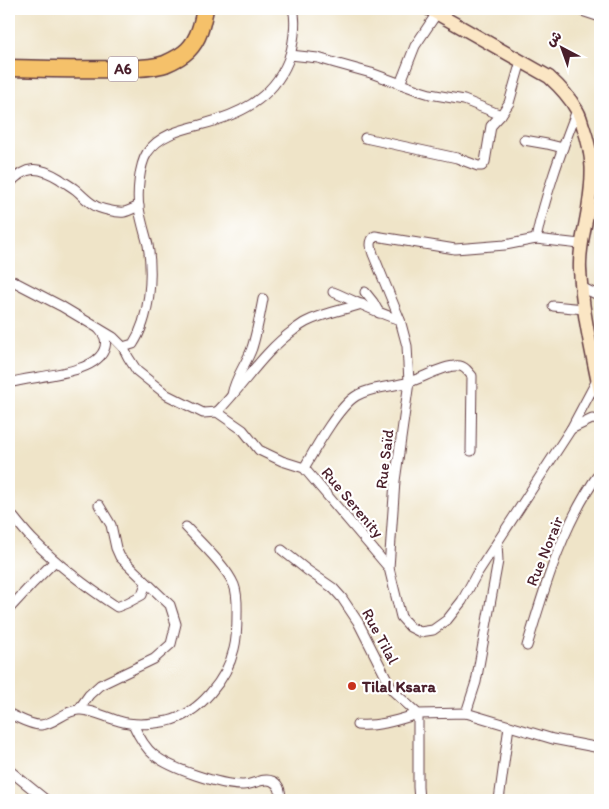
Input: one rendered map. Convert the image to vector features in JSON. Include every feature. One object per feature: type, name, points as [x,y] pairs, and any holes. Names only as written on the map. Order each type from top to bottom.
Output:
[{"type":"highway","name":"A6","points":[[9,68],[141,68],[164,64],[178,58],[195,41],[201,28],[205,9]]},
{"type":"street","points":[[123,347],[133,344],[140,332],[150,288],[148,245],[138,206],[141,166],[146,154],[154,144],[171,133],[232,115],[254,103],[271,88],[280,77],[290,54],[293,9]]},
{"type":"street","points":[[576,9],[600,17]]},
{"type":"street","points":[[400,84],[415,46],[433,11],[550,77],[565,92],[577,110],[591,152],[592,173],[588,210],[580,244],[580,268],[584,309],[600,393]]},
{"type":"street","points":[[290,54],[318,58],[371,73],[430,94],[464,100],[501,115]]},
{"type":"street","points":[[364,138],[457,158],[482,166],[491,126],[509,103],[521,61]]},
{"type":"street","points":[[536,239],[541,217],[577,110]]},
{"type":"street","points":[[524,140],[563,148]]},
{"type":"street","points":[[9,184],[15,177],[31,169],[47,171],[68,184],[94,206],[122,213],[138,206]]},
{"type":"street","name":"Rue Saïd","points":[[580,244],[536,239],[506,245],[456,248],[375,236],[373,238],[370,246],[400,320],[407,346],[409,382],[395,481],[389,568],[400,617],[410,627],[420,632],[433,630],[447,620],[462,601],[476,575],[571,429],[598,380]]},
{"type":"street","name":"Rue Serenity","points":[[9,279],[61,306],[113,337],[123,347],[137,371],[167,395],[203,413],[217,412],[243,430],[259,450],[282,461],[304,468],[389,568]]},
{"type":"street","points":[[581,287],[600,296]]},
{"type":"street","points":[[333,292],[400,320]]},
{"type":"street","points":[[365,292],[380,313]]},
{"type":"street","points":[[231,397],[233,386],[251,350],[263,298]]},
{"type":"street","points":[[217,412],[264,358],[285,337],[305,322],[362,304]]},
{"type":"street","points":[[553,306],[584,309]]},
{"type":"street","points":[[9,383],[56,375],[86,366],[100,356],[104,349],[106,342],[104,335],[98,327]]},
{"type":"street","points":[[304,468],[326,431],[342,409],[356,396],[369,391],[409,382],[450,367],[461,366],[472,376],[471,451]]},
{"type":"street","points":[[571,429],[592,419],[600,420]]},
{"type":"street","name":"Rue Norair","points":[[527,646],[558,549],[576,511],[600,472]]},
{"type":"street","points":[[79,710],[89,695],[100,685],[154,659],[171,644],[176,624],[170,604],[120,557],[111,525],[99,506]]},
{"type":"street","points":[[9,512],[55,561],[117,607],[142,595],[146,583]]},
{"type":"street","points":[[9,714],[32,724],[41,725],[79,710],[120,722],[149,724],[170,721],[191,712],[210,694],[218,684],[234,651],[237,593],[228,574],[186,527]]},
{"type":"street","points":[[466,713],[476,682],[498,561],[497,543]]},
{"type":"street","name":"Rue Tilal","points":[[282,550],[333,588],[342,598],[358,622],[393,691],[418,714]]},
{"type":"street","points":[[9,609],[55,561]]},
{"type":"street","points":[[357,725],[382,724],[418,714],[466,713],[554,739],[600,748]]},
{"type":"street","points":[[418,714],[419,800]]},
{"type":"street","points":[[132,724],[149,750],[164,762],[179,769],[220,782],[241,786],[271,780],[281,791],[282,800]]},
{"type":"street","points":[[499,800],[510,726]]},
{"type":"street","points":[[9,770],[46,800]]},
{"type":"place","name":"Tilal Ksara","points":[[352,686]]}]
